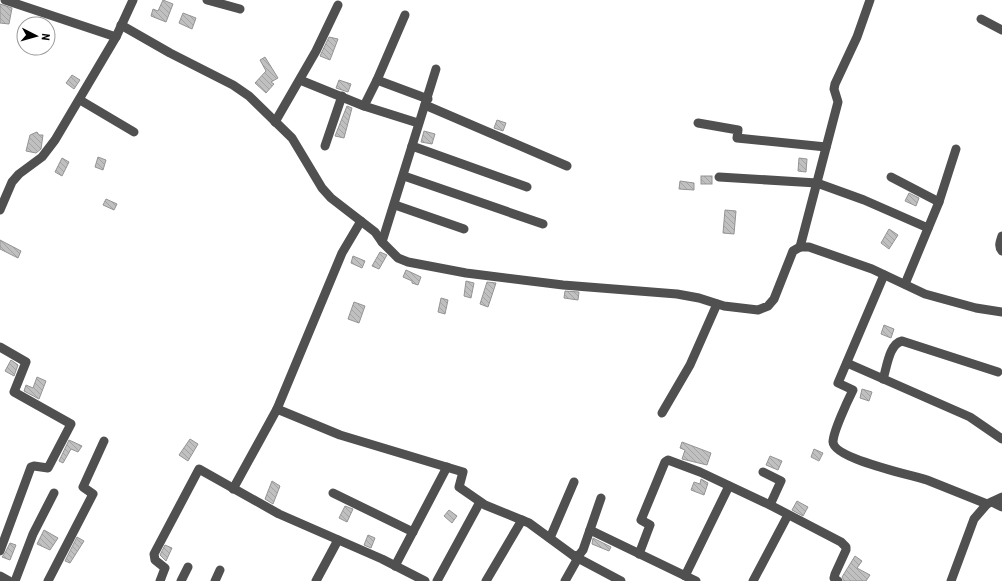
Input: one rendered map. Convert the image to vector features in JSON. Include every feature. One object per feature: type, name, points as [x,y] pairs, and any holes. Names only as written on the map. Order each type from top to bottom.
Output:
[{"type":"street","points":[[5,0],[116,37]]},
{"type":"street","points":[[0,210],[12,182],[19,174],[42,157],[55,140],[116,37],[133,0]]},
{"type":"street","points":[[207,0],[240,8]]},
{"type":"street","points":[[800,247],[838,102],[834,89],[835,84],[857,37],[870,0]]},
{"type":"street","points":[[275,122],[300,80],[338,5]]},
{"type":"street","points":[[364,106],[405,15]]},
{"type":"street","points":[[981,19],[1002,30]]},
{"type":"street","points":[[121,25],[170,54],[233,85],[249,96],[292,138],[322,188],[331,198],[375,232],[382,242],[398,258],[425,267],[563,285],[677,294],[699,298],[724,306],[758,310],[768,306],[774,299],[793,251],[800,247],[809,247],[884,275],[925,294],[976,308],[1002,312]]},
{"type":"street","points":[[382,242],[404,176],[418,122],[427,102],[436,69]]},
{"type":"street","points":[[300,80],[364,106],[418,122]]},
{"type":"street","points":[[377,80],[567,166]]},
{"type":"street","points":[[326,146],[342,96]]},
{"type":"street","points":[[80,100],[134,132]]},
{"type":"street","points":[[698,122],[738,130],[737,138],[826,147]]},
{"type":"street","points":[[412,146],[527,187]]},
{"type":"street","points":[[905,284],[939,202],[956,149]]},
{"type":"street","points":[[404,176],[543,224]]},
{"type":"street","points":[[719,177],[817,183],[864,200],[928,228]]},
{"type":"street","points":[[891,177],[939,202]]},
{"type":"street","points":[[395,205],[464,229]]},
{"type":"street","points":[[233,489],[277,409],[342,253],[361,221]]},
{"type":"street","points":[[1002,236],[999,243],[999,248],[1002,252]]},
{"type":"street","points":[[884,275],[838,383],[853,390],[833,442],[837,449],[852,457],[926,480],[1002,507]]},
{"type":"street","points":[[662,412],[690,365],[717,304]]},
{"type":"street","points":[[883,379],[893,348],[897,342],[902,341],[998,372]]},
{"type":"street","points":[[0,347],[26,362],[14,392],[71,424],[48,468],[34,466],[31,468],[0,551]]},
{"type":"street","points":[[846,363],[970,417],[1002,439]]},
{"type":"street","points":[[277,409],[340,435],[464,472],[458,487],[480,502],[529,523],[576,557],[621,581]]},
{"type":"street","points":[[48,581],[93,495],[93,492],[83,487],[104,441]]},
{"type":"street","points":[[639,554],[650,525],[641,520],[665,462],[668,460],[770,505],[844,544],[846,550],[834,578],[838,581]]},
{"type":"street","points":[[395,566],[447,467]]},
{"type":"street","points":[[160,581],[165,568],[155,560],[154,554],[196,470],[200,469],[279,514],[425,581]]},
{"type":"street","points":[[763,472],[781,481],[770,505]]},
{"type":"street","points":[[550,538],[574,482]]},
{"type":"street","points":[[685,576],[729,486]]},
{"type":"street","points":[[15,581],[33,534],[54,492]]},
{"type":"street","points":[[333,493],[413,532]]},
{"type":"street","points":[[953,580],[974,519],[989,503],[1002,497]]},
{"type":"street","points":[[566,581],[576,557],[583,550],[601,498]]},
{"type":"street","points":[[437,581],[480,502]]},
{"type":"street","points":[[753,581],[788,515]]},
{"type":"street","points":[[486,581],[522,520]]},
{"type":"street","points":[[590,530],[696,581]]},
{"type":"street","points":[[316,581],[338,540]]},
{"type":"street","points":[[181,581],[188,567]]},
{"type":"street","points":[[215,581],[220,570]]},
{"type":"street","points":[[0,576],[9,581]]},
{"type":"building","points":[[163,0],[173,4],[166,22],[151,16],[153,9],[158,11]]},
{"type":"building","points":[[0,4],[12,8],[9,24],[0,23]]},
{"type":"building","points":[[183,13],[196,18],[192,29],[179,23]]},
{"type":"building","points":[[329,37],[338,39],[330,60],[320,56]]},
{"type":"building","points":[[265,57],[278,78],[271,82],[274,84],[266,93],[255,83],[266,71],[260,60]]},
{"type":"building","points":[[72,75],[80,80],[74,89],[66,83]]},
{"type":"building","points":[[339,80],[351,84],[348,92],[336,88]]},
{"type":"building","points":[[347,106],[352,108],[344,138],[335,136]]},
{"type":"building","points":[[497,120],[506,123],[503,131],[494,128]]},
{"type":"building","points":[[424,131],[435,134],[432,144],[421,142]]},
{"type":"building","points":[[37,132],[39,135],[43,135],[41,149],[36,153],[26,151],[30,135]]},
{"type":"building","points":[[98,157],[106,160],[103,170],[95,167]]},
{"type":"building","points":[[62,158],[69,162],[62,176],[55,172]]},
{"type":"building","points":[[799,158],[807,159],[806,172],[798,171]]},
{"type":"building","points":[[701,176],[712,176],[712,184],[701,184]]},
{"type":"building","points":[[680,181],[694,183],[694,190],[679,189]]},
{"type":"building","points":[[909,193],[919,198],[916,206],[905,201]]},
{"type":"building","points":[[106,199],[117,204],[114,210],[103,205]]},
{"type":"building","points":[[725,210],[736,211],[734,234],[723,233]]},
{"type":"building","points":[[889,229],[898,235],[889,249],[881,243]]},
{"type":"building","points":[[0,240],[21,251],[18,258],[0,249]]},
{"type":"building","points":[[380,252],[387,255],[379,269],[372,266]]},
{"type":"building","points":[[353,256],[365,261],[362,268],[351,263]]},
{"type":"building","points":[[406,270],[421,277],[418,285],[403,277]]},
{"type":"building","points":[[466,281],[474,283],[471,298],[464,296]]},
{"type":"building","points":[[487,282],[496,283],[488,307],[480,304]]},
{"type":"building","points":[[565,291],[579,292],[578,300],[564,298]]},
{"type":"building","points":[[441,298],[448,300],[445,314],[438,312]]},
{"type":"building","points":[[354,302],[365,306],[359,323],[348,319]]},
{"type":"building","points":[[884,325],[894,329],[891,338],[881,334]]},
{"type":"building","points":[[11,360],[18,365],[14,376],[5,371]]},
{"type":"building","points":[[37,377],[46,381],[39,399],[24,391],[26,385],[33,388]]},
{"type":"building","points":[[862,389],[872,392],[869,401],[860,398]]},
{"type":"building","points":[[190,439],[198,444],[188,461],[179,455]]},
{"type":"building","points":[[69,440],[82,446],[78,452],[71,449],[63,463],[59,461]]},
{"type":"building","points":[[682,442],[711,453],[707,465],[682,459],[685,450],[680,448]]},
{"type":"building","points":[[814,449],[823,453],[819,461],[811,457]]},
{"type":"building","points":[[770,456],[782,461],[778,470],[766,465]]},
{"type":"building","points":[[701,479],[708,483],[704,495],[691,490],[694,482],[700,484]]},
{"type":"building","points":[[272,481],[280,486],[273,504],[265,499]]},
{"type":"building","points":[[797,501],[808,507],[803,516],[792,510]]},
{"type":"building","points":[[345,506],[353,509],[347,522],[339,518]]},
{"type":"building","points":[[449,510],[457,516],[452,523],[444,516]]},
{"type":"building","points":[[44,530],[58,538],[50,550],[37,544]]},
{"type":"building","points":[[368,535],[375,538],[371,548],[364,545]]},
{"type":"building","points":[[77,537],[84,541],[70,563],[65,561]]},
{"type":"building","points":[[593,538],[611,547],[609,551],[592,544]]},
{"type":"building","points":[[10,543],[16,545],[10,560],[2,557]]},
{"type":"building","points":[[165,545],[172,548],[166,561],[160,555]]},
{"type":"building","points":[[855,556],[862,561],[857,568],[870,575],[866,581],[844,581],[842,577]]}]
